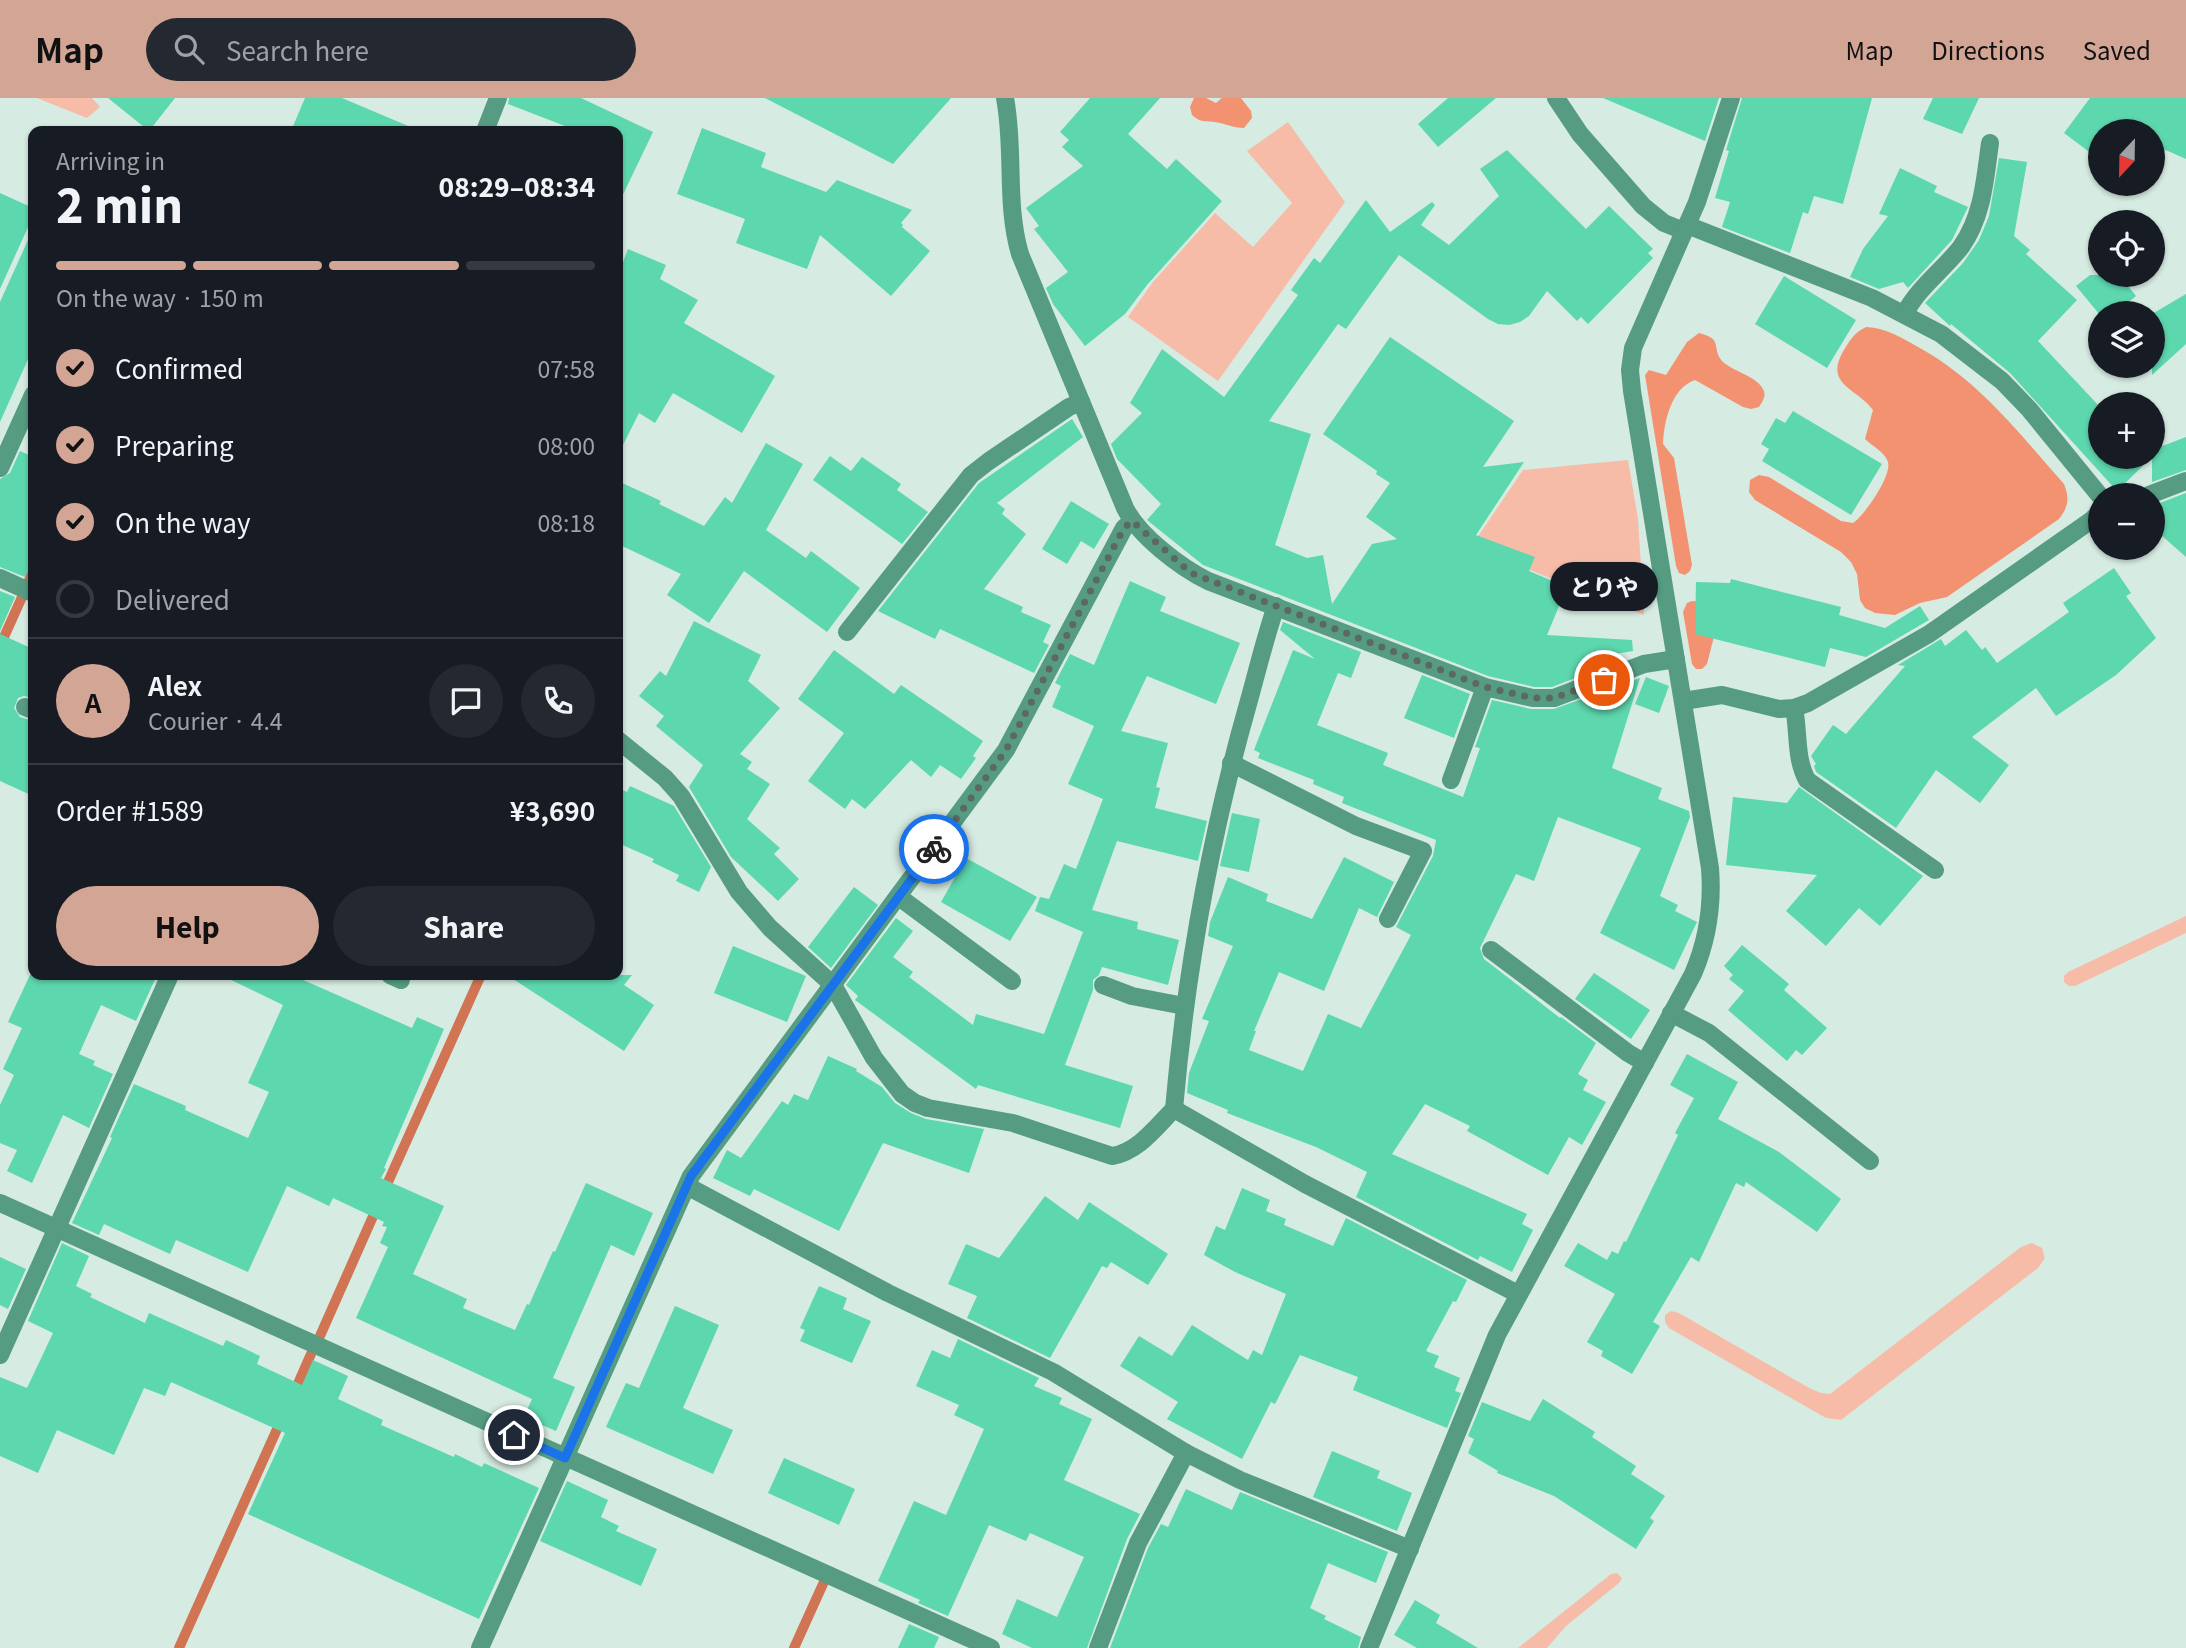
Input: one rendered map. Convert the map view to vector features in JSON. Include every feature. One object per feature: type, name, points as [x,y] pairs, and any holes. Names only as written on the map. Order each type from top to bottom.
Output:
[{"type":"street","points":[[487,126],[498,98]]},
{"type":"street","points":[[1005,98],[1010,137],[1014,233],[1020,254],[1125,508],[1132,521],[1191,573],[1485,687],[1533,698],[1554,698],[1644,664],[1676,659]]},
{"type":"street","points":[[1556,98],[1580,134],[1643,206],[1664,223],[1686,228],[1905,313],[1941,334],[2002,381],[2029,409],[2089,483]]},
{"type":"street","points":[[1369,1648],[1489,1354],[1518,1294],[1671,1013],[1701,954],[1707,933],[1712,901],[1710,868],[1630,370],[1633,348],[1686,228],[1731,98]]},
{"type":"street","points":[[1905,313],[1912,300],[1959,249],[1975,222],[1980,207],[1990,143]]},
{"type":"street","points":[[847,632],[971,475],[1069,407],[1081,402]]},
{"type":"street","points":[[0,468],[28,406]]},
{"type":"street","points":[[2165,489],[2186,481]]},
{"type":"street","points":[[480,1648],[691,1176],[1006,750],[1124,528],[1132,521]]},
{"type":"street","points":[[1683,701],[1722,695],[1764,707],[1794,708],[1808,703],[1928,634],[2088,522]]},
{"type":"street","points":[[0,578],[28,591]]},
{"type":"street","points":[[623,744],[665,778],[681,796],[726,872],[753,911],[833,985],[874,1058],[892,1084],[915,1103],[928,1108],[1013,1123],[1112,1156],[1124,1154],[1134,1148],[1174,1109],[1184,1006],[1204,881],[1231,763],[1276,607]]},
{"type":"street","points":[[1451,780],[1485,687]]},
{"type":"street","points":[[1794,708],[1799,729],[1801,769],[1807,780],[1935,870]]},
{"type":"street","points":[[1231,763],[1356,826],[1423,851],[1388,919]]},
{"type":"street","points":[[899,897],[1012,981]]},
{"type":"street","points":[[1491,950],[1645,1063]]},
{"type":"street","points":[[0,1354],[168,980]]},
{"type":"street","points":[[1103,985],[1132,996],[1184,1006]]},
{"type":"street","points":[[1671,1013],[1709,1033],[1870,1161]]},
{"type":"street","points":[[1174,1109],[1305,1184],[1518,1294]]},
{"type":"street","points":[[687,1186],[888,1293],[1053,1372],[1186,1453],[1240,1480],[1410,1549]]},
{"type":"street","points":[[0,1203],[991,1648]]},
{"type":"street","points":[[1098,1648],[1138,1544],[1186,1453]]},
{"type":"shaded area","points":[[37,98],[92,98],[100,107],[87,118]]},
{"type":"shaded area","points":[[1194,98],[1206,98],[1216,103],[1222,98],[1241,98],[1251,111],[1252,118],[1244,128],[1199,120],[1192,115],[1190,107]]},
{"type":"shaded area","points":[[1288,122],[1345,202],[1218,381],[1128,317],[1153,282],[1215,213],[1253,247],[1292,203],[1247,151]]},
{"type":"shaded area","points":[[1866,327],[1888,331],[1901,337],[1961,376],[2015,428],[2064,484],[2067,494],[2066,507],[2059,519],[1947,597],[1920,603],[1895,615],[1875,613],[1865,608],[1860,600],[1857,574],[1851,562],[1841,552],[1755,500],[1749,492],[1750,480],[1759,475],[1769,477],[1841,521],[1853,523],[1870,504],[1882,486],[1888,462],[1881,452],[1865,439],[1873,410],[1845,385],[1837,371],[1844,350],[1856,334]]},
{"type":"shaded area","points":[[1699,333],[1712,338],[1722,361],[1761,386],[1764,395],[1759,407],[1751,409],[1695,380],[1680,390],[1670,407],[1663,444],[1674,458],[1692,565],[1685,575],[1679,573],[1676,566],[1645,375],[1649,370],[1666,375],[1687,342]]},
{"type":"shaded area","points":[[1628,460],[1638,519],[1644,615],[1512,563],[1462,560],[1523,470]]},
{"type":"shaded area","points":[[1710,602],[1720,613],[1707,664],[1702,669],[1696,669],[1692,664],[1683,612],[1687,603]]},
{"type":"shaded area","points":[[2186,916],[2186,933],[2075,986],[2064,982],[2064,976],[2068,972]]},
{"type":"shaded area","points":[[2032,1243],[2042,1248],[2045,1258],[2038,1268],[1841,1420],[1826,1418],[1669,1328],[1665,1322],[1665,1315],[1671,1311],[1679,1313],[1811,1389],[1830,1394],[2021,1247]]},
{"type":"shaded area","points":[[1617,1573],[1622,1578],[1619,1583],[1566,1626],[1547,1648],[1518,1648],[1611,1574]]},
{"type":"building","points":[[108,98],[175,98],[153,126],[143,126]]},
{"type":"building","points":[[305,98],[342,98],[408,126],[293,126]]},
{"type":"building","points":[[509,98],[581,98],[653,132],[623,195],[623,126],[565,126],[508,104]]},
{"type":"building","points":[[765,98],[951,98],[893,164]]},
{"type":"building","points":[[1090,98],[1160,98],[1128,134],[1167,169],[1176,159],[1222,201],[1147,285],[1125,314],[1085,346],[1053,304],[1046,288],[1068,272],[1034,229],[1039,226],[1026,208],[1083,166],[1062,147],[1069,140],[1060,132]]},
{"type":"building","points":[[1448,98],[1496,98],[1438,147],[1418,124]]},
{"type":"building","points":[[1603,98],[1719,98],[1705,141]]},
{"type":"building","points":[[1742,98],[1872,98],[1843,204],[1814,196],[1808,214],[1803,212],[1790,253],[1722,227],[1730,202],[1715,198]]},
{"type":"building","points":[[1933,98],[1979,98],[1962,134],[1923,119]]},
{"type":"building","points":[[2090,98],[2186,98],[2186,159],[2165,150],[2165,119],[2088,119],[2088,151],[2064,133]]},
{"type":"building","points":[[702,128],[766,153],[761,167],[826,192],[837,180],[912,210],[901,223],[902,227],[930,251],[891,296],[820,235],[807,269],[736,243],[745,219],[677,194]]},
{"type":"building","points":[[1507,150],[1586,229],[1609,206],[1653,249],[1648,253],[1653,258],[1588,324],[1581,317],[1577,321],[1547,291],[1529,316],[1509,325],[1488,319],[1399,255],[1346,329],[1338,324],[1269,421],[1311,434],[1275,545],[1307,558],[1323,555],[1332,604],[1372,544],[1397,539],[1366,517],[1390,483],[1323,434],[1390,337],[1514,421],[1483,467],[1524,462],[1476,535],[1535,557],[1529,571],[1567,587],[1547,635],[1632,640],[1633,651],[1585,659],[1583,675],[1552,687],[1534,687],[1488,676],[1203,565],[1147,520],[1161,504],[1117,459],[1111,444],[1142,413],[1130,403],[1162,349],[1224,397],[1298,295],[1291,290],[1314,258],[1320,263],[1366,200],[1390,232],[1432,202],[1435,205],[1421,225],[1449,245],[1499,196],[1480,169]]},
{"type":"building","points":[[1999,158],[2027,162],[2014,236],[2030,250],[2026,254],[2077,300],[2038,341],[2088,394],[2088,459],[2010,373],[1925,303],[1963,263],[1979,240],[1989,216]]},
{"type":"building","points":[[1900,168],[1937,186],[1934,192],[1968,207],[1952,240],[1908,288],[1903,282],[1879,289],[1850,277],[1863,249],[1888,216],[1879,214]]},
{"type":"building","points":[[0,193],[28,206],[28,227],[0,289]]},
{"type":"building","points":[[28,240],[28,359],[0,422],[0,302]]},
{"type":"building","points":[[628,249],[666,265],[660,279],[698,300],[684,323],[775,376],[742,433],[673,393],[655,423],[639,413],[623,445],[623,262]]},
{"type":"building","points":[[1784,276],[1856,320],[1827,368],[1755,324]]},
{"type":"building","points":[[2088,277],[2088,287],[2129,287],[2136,296],[2130,301],[2088,301],[2076,286]]},
{"type":"building","points":[[2186,294],[2186,344],[2165,363],[2165,306]]},
{"type":"building","points":[[1793,411],[1882,464],[1851,515],[1762,461],[1769,449],[1761,444],[1776,418],[1785,423]]},
{"type":"building","points":[[1072,419],[1083,437],[997,503],[1005,509],[1002,514],[1026,534],[984,589],[1023,607],[1021,612],[1051,625],[1043,642],[1049,645],[1034,673],[940,629],[935,639],[878,611],[979,483]]},
{"type":"building","points":[[2186,437],[2186,470],[2152,482],[2152,469],[2165,469],[2165,445]]},
{"type":"building","points":[[766,443],[803,464],[766,530],[806,558],[811,551],[860,588],[827,632],[744,571],[709,623],[667,595],[681,574],[623,546],[623,483],[704,526],[725,497],[732,503]]},
{"type":"building","points":[[20,451],[28,455],[28,570],[25,577],[0,567],[0,479],[10,473]]},
{"type":"building","points":[[830,456],[851,471],[862,457],[901,484],[897,490],[928,512],[902,544],[813,480]]},
{"type":"building","points":[[2097,469],[2140,469],[2125,483],[2110,483]]},
{"type":"building","points":[[2186,493],[2186,557],[2165,538],[2165,501]]},
{"type":"building","points":[[1071,501],[1109,524],[1094,549],[1081,541],[1067,564],[1042,549]]},
{"type":"building","points":[[2114,568],[2131,593],[2126,596],[2156,638],[2116,675],[2056,716],[2036,688],[1972,737],[2009,765],[1980,803],[1936,770],[1896,828],[1816,772],[1816,764],[1811,756],[1833,725],[1846,734],[1905,666],[1898,665],[1941,639],[1945,646],[1966,630],[1982,650],[1985,647],[1997,663],[2069,612],[2063,603]]},
{"type":"building","points":[[1731,579],[1841,607],[1839,615],[1885,628],[1920,606],[1929,620],[1866,657],[1830,648],[1825,667],[1695,634],[1696,582],[1730,583]]},
{"type":"building","points":[[1130,581],[1166,597],[1160,611],[1240,643],[1216,704],[1147,676],[1121,731],[1168,743],[1156,787],[1160,788],[1155,808],[1207,821],[1198,861],[1117,841],[1092,910],[1138,922],[1137,929],[1179,940],[1168,985],[1102,967],[1093,980],[1093,990],[1065,1065],[1133,1086],[1120,1128],[978,1085],[976,1089],[855,1000],[858,996],[846,985],[896,918],[913,931],[893,957],[913,972],[909,977],[973,1025],[976,1014],[1044,1034],[1083,932],[1035,911],[1040,897],[1049,899],[1064,864],[1076,869],[1103,799],[1068,784],[1094,726],[1052,707],[1061,686],[1055,683],[1070,654],[1094,665]]},
{"type":"building","points":[[0,591],[15,597],[0,631]]},
{"type":"building","points":[[694,621],[761,655],[748,681],[780,708],[740,754],[752,762],[747,769],[770,784],[747,819],[780,848],[774,854],[799,879],[778,901],[731,857],[689,787],[703,765],[656,726],[664,716],[639,696],[660,671],[666,676]]},
{"type":"building","points":[[1283,622],[1361,652],[1351,678],[1338,673],[1317,725],[1388,753],[1383,765],[1463,797],[1480,748],[1475,747],[1492,700],[1531,709],[1554,709],[1640,678],[1612,768],[1662,788],[1658,799],[1689,811],[1690,817],[1660,896],[1678,905],[1675,911],[1697,922],[1674,970],[1600,933],[1641,848],[1558,817],[1534,881],[1516,874],[1480,948],[1484,959],[1596,1043],[1578,1074],[1588,1080],[1583,1090],[1606,1102],[1582,1145],[1569,1137],[1548,1175],[1467,1131],[1470,1126],[1425,1104],[1392,1154],[1527,1214],[1522,1224],[1533,1230],[1512,1272],[1480,1256],[1478,1260],[1356,1197],[1367,1172],[1316,1147],[1227,1113],[1228,1110],[1187,1093],[1189,1073],[1209,1021],[1202,1019],[1233,946],[1208,936],[1210,922],[1228,877],[1268,894],[1266,901],[1312,919],[1344,857],[1394,882],[1377,917],[1359,908],[1324,991],[1279,972],[1254,1031],[1249,1050],[1303,1071],[1328,1014],[1361,1028],[1411,935],[1396,927],[1433,856],[1436,840],[1342,803],[1344,797],[1313,784],[1314,780],[1258,758],[1260,753],[1254,750],[1293,650],[1315,659],[1280,630]]},
{"type":"building","points":[[0,634],[28,647],[28,697],[18,698],[14,708],[20,717],[28,719],[28,794],[0,781]]},
{"type":"building","points":[[834,650],[894,694],[901,685],[983,741],[973,756],[976,758],[961,779],[940,765],[931,777],[911,760],[865,809],[852,799],[845,809],[808,781],[844,733],[798,699]]},
{"type":"building","points":[[1422,675],[1470,694],[1454,738],[1404,718]]},
{"type":"building","points":[[1646,677],[1669,686],[1659,713],[1635,704]]},
{"type":"building","points":[[630,786],[674,806],[711,867],[699,892],[676,881],[679,875],[652,862],[654,859],[623,845],[623,790],[627,792]]},
{"type":"building","points":[[1799,787],[1923,876],[1880,926],[1859,908],[1826,946],[1786,911],[1817,875],[1726,865],[1733,797],[1787,803]]},
{"type":"building","points":[[1232,813],[1260,819],[1249,872],[1220,866]]},
{"type":"building","points":[[966,858],[1037,897],[1010,941],[941,902]]},
{"type":"building","points":[[854,887],[878,905],[831,968],[808,947]]},
{"type":"building","points":[[1742,945],[1789,984],[1784,990],[1827,1028],[1802,1055],[1796,1050],[1787,1061],[1728,1010],[1744,991],[1729,979],[1733,975],[1724,966]]},
{"type":"building","points":[[733,946],[806,976],[787,1022],[714,993]]},
{"type":"building","points":[[1594,973],[1650,1010],[1631,1039],[1575,999]]},
{"type":"building","points":[[623,975],[632,975],[624,985],[654,1005],[624,1051],[515,980],[623,980]]},
{"type":"building","points":[[28,979],[155,980],[136,1021],[101,1005],[79,1054],[95,1061],[93,1065],[113,1074],[89,1128],[63,1115],[32,1183],[7,1171],[17,1150],[0,1143],[0,1105],[14,1075],[3,1069],[22,1028],[8,1022]]},
{"type":"building","points":[[231,980],[303,980],[412,1028],[417,1017],[444,1029],[381,1178],[444,1206],[413,1274],[467,1299],[463,1308],[515,1330],[586,1183],[653,1213],[634,1256],[611,1245],[553,1378],[575,1387],[556,1431],[524,1417],[532,1399],[356,1318],[388,1247],[380,1243],[387,1227],[382,1226],[384,1222],[333,1198],[329,1206],[287,1186],[248,1272],[176,1240],[170,1254],[104,1224],[99,1235],[72,1223],[134,1084],[186,1106],[185,1110],[248,1138],[269,1092],[248,1083],[283,1005]]},
{"type":"building","points":[[1687,1054],[1738,1082],[1718,1119],[1779,1152],[1841,1199],[1817,1232],[1746,1182],[1744,1187],[1736,1183],[1699,1262],[1691,1257],[1653,1322],[1660,1326],[1632,1374],[1601,1356],[1603,1351],[1587,1342],[1615,1294],[1564,1266],[1578,1243],[1607,1260],[1612,1251],[1618,1254],[1624,1241],[1626,1242],[1678,1135],[1675,1133],[1694,1098],[1670,1085]]},
{"type":"building","points":[[828,1056],[857,1069],[856,1071],[882,1087],[895,1103],[911,1113],[926,1119],[984,1129],[969,1173],[883,1143],[839,1231],[754,1189],[750,1196],[713,1178],[727,1150],[741,1158],[782,1101],[788,1105],[794,1094],[808,1100]]},
{"type":"building","points":[[1242,1188],[1270,1200],[1266,1211],[1286,1219],[1284,1225],[1333,1246],[1346,1218],[1467,1280],[1426,1351],[1439,1356],[1434,1367],[1460,1378],[1455,1391],[1461,1393],[1447,1428],[1353,1390],[1358,1377],[1300,1355],[1275,1404],[1271,1402],[1242,1459],[1167,1419],[1178,1402],[1120,1366],[1139,1336],[1172,1356],[1192,1325],[1248,1360],[1253,1350],[1262,1355],[1286,1294],[1204,1255],[1216,1226],[1225,1230]]},
{"type":"building","points":[[1045,1196],[1078,1220],[1089,1202],[1168,1254],[1148,1285],[1111,1262],[1107,1268],[1102,1266],[1050,1358],[967,1318],[977,1296],[948,1284],[966,1244],[999,1258]]},
{"type":"building","points":[[62,1243],[89,1256],[76,1286],[92,1294],[90,1297],[145,1323],[149,1313],[223,1346],[226,1340],[260,1356],[257,1364],[302,1385],[313,1360],[348,1376],[338,1399],[383,1420],[381,1425],[454,1457],[455,1454],[482,1467],[484,1463],[539,1488],[479,1619],[248,1514],[285,1433],[171,1382],[165,1396],[144,1388],[114,1455],[57,1430],[38,1473],[0,1456],[0,1377],[27,1388],[53,1333],[28,1321]]},
{"type":"building","points":[[0,1257],[26,1269],[8,1309],[0,1305]]},
{"type":"building","points":[[819,1286],[847,1298],[843,1309],[871,1321],[852,1363],[800,1341],[805,1330],[800,1328]]},
{"type":"building","points":[[675,1306],[719,1325],[683,1408],[733,1430],[713,1474],[606,1427],[626,1383],[639,1388]]},
{"type":"building","points":[[958,1339],[1039,1378],[1034,1386],[1062,1398],[1059,1404],[1092,1419],[1064,1480],[1140,1514],[1127,1539],[1087,1648],[1032,1648],[1002,1634],[1017,1599],[1057,1617],[1084,1557],[1030,1533],[1026,1541],[989,1525],[948,1616],[878,1581],[914,1501],[946,1515],[984,1429],[954,1415],[959,1405],[916,1386],[932,1350],[950,1358]]},
{"type":"building","points":[[1543,1399],[1595,1432],[1592,1437],[1636,1466],[1631,1474],[1665,1496],[1650,1518],[1654,1521],[1636,1549],[1554,1496],[1497,1473],[1498,1471],[1468,1453],[1474,1439],[1468,1436],[1482,1402],[1530,1421]]},
{"type":"building","points":[[1332,1451],[1380,1471],[1377,1478],[1412,1493],[1397,1531],[1313,1497]]},
{"type":"building","points":[[784,1458],[855,1489],[839,1525],[768,1493]]},
{"type":"building","points":[[567,1481],[608,1500],[601,1517],[619,1526],[616,1531],[657,1549],[641,1586],[540,1541]]},
{"type":"building","points":[[1186,1489],[1232,1510],[1240,1492],[1388,1552],[1376,1583],[1328,1563],[1310,1608],[1326,1616],[1324,1619],[1361,1637],[1358,1648],[1110,1648],[1148,1548],[1161,1524],[1168,1527]]},
{"type":"building","points":[[1415,1600],[1440,1615],[1436,1623],[1478,1648],[1417,1648],[1394,1635]]},
{"type":"building","points":[[909,1624],[939,1637],[934,1648],[898,1648]]},
{"type":"waterway","points":[[0,646],[22,597]]},
{"type":"waterway","points":[[384,1191],[479,980]]},
{"type":"waterway","points":[[320,1336],[378,1205]]},
{"type":"waterway","points":[[293,1395],[311,1354]]},
{"type":"waterway","points":[[179,1648],[282,1418]]},
{"type":"waterway","points":[[794,1648],[823,1584]]},
{"type":"way so far","points":[[934,849],[1006,750],[1124,528],[1132,521],[1191,573],[1208,581],[1485,687],[1533,698],[1554,698],[1604,680]]},
{"type":"place","name":"とりや","points":[[1604,680]]},
{"type":"route","points":[[514,1435],[565,1458],[691,1176],[934,849]]}]
